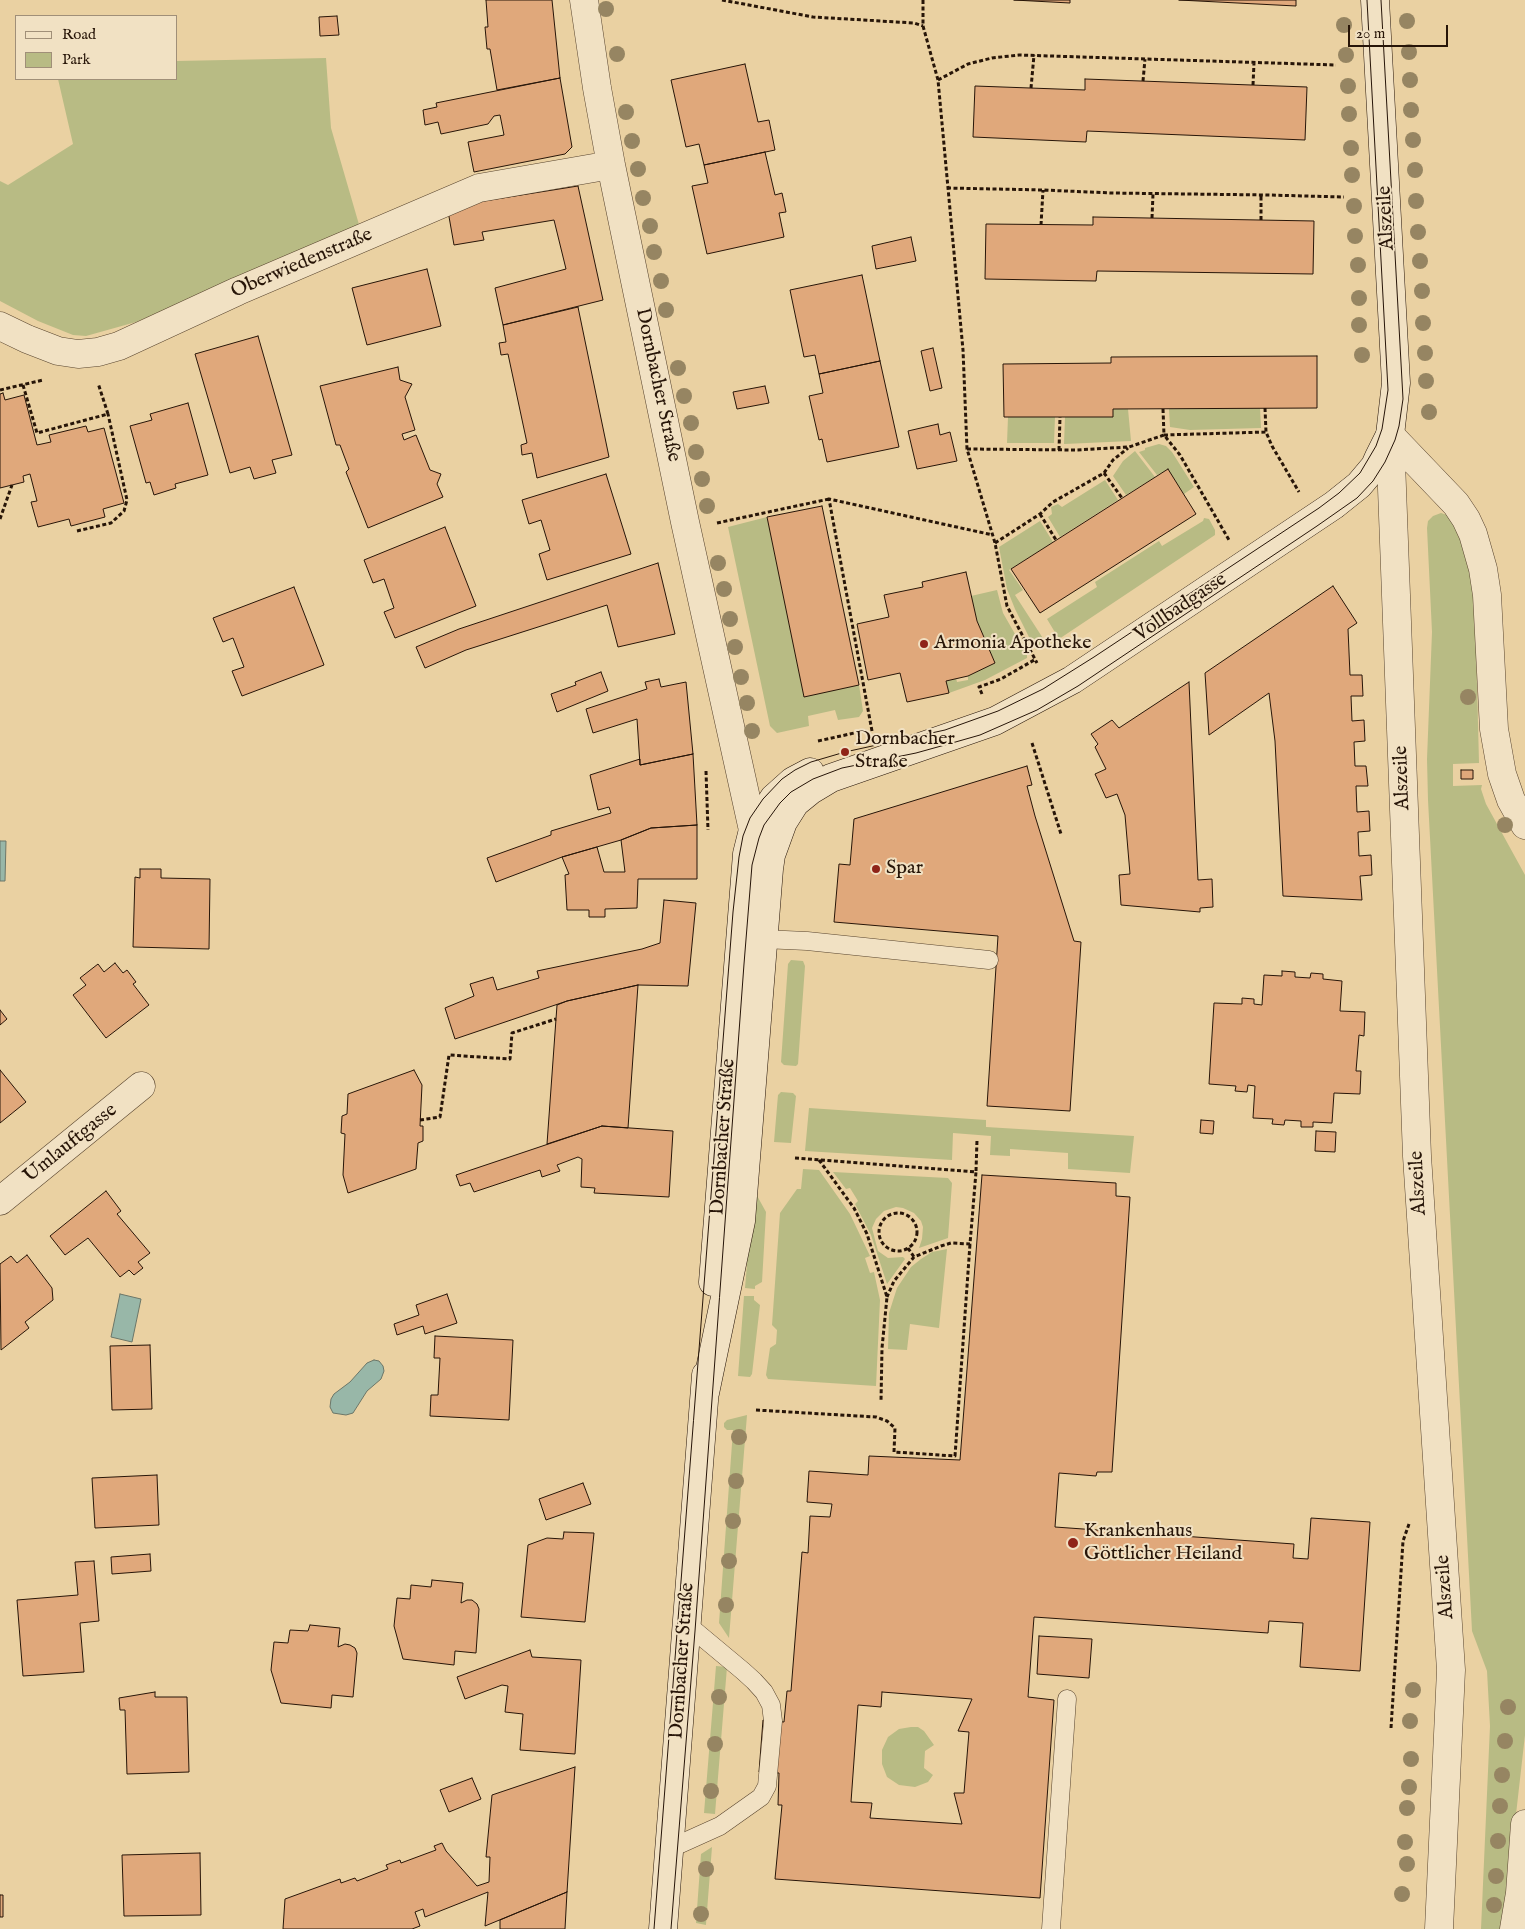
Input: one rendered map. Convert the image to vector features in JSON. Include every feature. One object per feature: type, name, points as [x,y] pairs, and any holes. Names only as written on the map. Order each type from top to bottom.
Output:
[{"type":"street","name":"Dornbacher Straße","points":[[584,0],[611,165],[687,530],[753,830],[744,873],[663,1929]]},
{"type":"street","name":"Alszeile","points":[[1375,0],[1396,383],[1390,435],[1417,1156],[1451,1670],[1439,1929]]},
{"type":"street","name":"Oberwiedenstraße","points":[[0,326],[58,352],[90,353],[119,346],[238,292],[479,188],[611,165]]},
{"type":"street","name":"Vollbadgasse","points":[[795,803],[830,778],[996,721],[1045,696],[1092,667],[1334,505],[1359,485],[1375,466],[1390,435]]},
{"type":"street","points":[[1390,435],[1456,504],[1473,534],[1483,569],[1487,595],[1494,728],[1502,774],[1511,800],[1525,825]]},
{"type":"street","name":"Vollbadgasse","points":[[753,830],[780,792],[793,781],[817,768],[846,759],[939,739]]},
{"type":"street","name":"Dornbacher Straße","points":[[705,1393],[741,1221],[771,855],[783,822],[795,803]]},
{"type":"street","name":"Umlauftgasse","points":[[0,1201],[141,1086]]},
{"type":"street","points":[[1518,1924],[1525,1824]]},
{"type":"lane","points":[[763,939],[807,941],[989,960]]},
{"type":"lane","points":[[669,1849],[720,1826],[761,1797],[767,1786],[774,1721],[771,1705],[754,1680],[695,1631],[684,1646]]},
{"type":"lane","points":[[1051,1929],[1067,1699]]},
{"type":"path","points":[[722,0],[814,17],[914,23],[923,26]]},
{"type":"path","points":[[923,0],[923,26],[938,80],[946,188],[963,350],[967,449],[996,543],[1007,606],[1036,659],[1045,696]]},
{"type":"path","points":[[938,80],[968,64],[992,58],[1018,55],[1336,65]]},
{"type":"path","points":[[1030,88],[1034,55]]},
{"type":"path","points":[[1143,81],[1145,59]]},
{"type":"path","points":[[1253,85],[1254,63]]},
{"type":"path","points":[[946,188],[1153,194],[1261,194],[1344,198]]},
{"type":"path","points":[[1041,225],[1043,190]]},
{"type":"path","points":[[1152,218],[1153,194]]},
{"type":"path","points":[[1261,194],[1261,220]]},
{"type":"path","points":[[77,531],[111,523],[124,511],[127,500],[108,414],[90,353]]},
{"type":"path","points":[[0,390],[38,381]]},
{"type":"path","points":[[23,385],[37,433],[108,414]]},
{"type":"path","points":[[1266,408],[1266,432],[1272,446]]},
{"type":"path","points":[[1163,409],[1164,435],[1180,456],[1244,566]]},
{"type":"path","points":[[1058,450],[1060,417]]},
{"type":"path","points":[[967,449],[1058,450],[1129,447],[1164,435],[1266,432]]},
{"type":"path","points":[[996,543],[1040,514],[1053,502],[1104,473],[1113,460],[1129,447]]},
{"type":"path","points":[[1104,473],[1122,498]]},
{"type":"path","points":[[0,519],[12,485]]},
{"type":"path","points":[[829,499],[873,734]]},
{"type":"path","points":[[687,530],[829,499],[993,535]]},
{"type":"path","points":[[1040,514],[1056,540]]},
{"type":"path","points":[[1032,743],[1061,834]]},
{"type":"path","points":[[705,763],[708,830]]},
{"type":"path","points":[[420,1120],[440,1117],[449,1055],[510,1059],[512,1032],[556,1019]]},
{"type":"path","points":[[756,1410],[876,1417],[887,1420],[895,1428],[894,1452],[955,1456],[977,1140]]},
{"type":"path","points":[[795,1158],[976,1172]]},
{"type":"path","points":[[818,1160],[854,1208],[867,1234],[886,1298]]},
{"type":"path","points":[[898,1213],[904,1214],[914,1221],[916,1233],[912,1244],[908,1248],[896,1250],[884,1245],[879,1234],[879,1227],[886,1217],[898,1213]]},
{"type":"path","points":[[881,1400],[882,1348],[886,1298],[894,1281],[914,1256],[951,1243],[970,1244]]},
{"type":"path","points":[[908,1248],[914,1256]]},
{"type":"path","points":[[1391,1728],[1403,1541],[1410,1523]]},
{"type":"green space","points":[[326,58],[331,128],[360,228],[136,322],[86,336],[73,335],[38,321],[0,301],[0,181],[8,185],[73,144],[58,80],[178,80],[178,61]]},
{"type":"green space","points":[[1260,408],[1261,428],[1190,430],[1170,427],[1169,409]]},
{"type":"green space","points":[[1113,409],[1128,409],[1131,441],[1064,444],[1065,417],[1113,417]]},
{"type":"green space","points":[[1008,417],[1055,417],[1054,443],[1007,443]]},
{"type":"green space","points":[[1159,444],[1166,446],[1172,452],[1194,487],[1184,494],[1168,470],[1157,475],[1139,452]]},
{"type":"green space","points":[[1135,451],[1155,477],[1126,495],[1113,476],[1123,461]]},
{"type":"green space","points":[[1105,480],[1118,500],[1060,537],[1048,517],[1052,514],[1051,507],[1058,504],[1062,507]]},
{"type":"green space","points":[[1441,513],[1450,516],[1456,525],[1467,557],[1475,605],[1479,763],[1453,764],[1453,786],[1482,785],[1481,789],[1486,804],[1525,875],[1525,1735],[1503,1929],[1481,1929],[1490,1726],[1487,1671],[1472,1631],[1428,800],[1427,759],[1432,632],[1427,528],[1428,521],[1433,516]]},
{"type":"green space","points":[[767,517],[804,696],[859,685],[863,711],[859,717],[838,720],[835,710],[808,716],[809,726],[777,733],[770,726],[728,527]]},
{"type":"green space","points":[[1204,518],[1209,519],[1215,530],[1215,535],[1059,639],[1047,619],[1097,587],[1095,582],[1159,541],[1162,546],[1203,521]]},
{"type":"green space","points":[[1040,521],[1053,542],[1009,570],[1023,590],[1015,595],[1048,646],[1038,650],[1035,649],[1007,589],[999,547]]},
{"type":"green space","points":[[997,590],[1003,613],[1027,658],[985,680],[949,693],[946,681],[956,678],[957,682],[968,680],[968,676],[995,663],[977,621],[971,596]]},
{"type":"green space","points":[[791,960],[803,961],[805,966],[798,1064],[796,1066],[784,1065],[781,1062],[788,964]]},
{"type":"green space","points":[[781,1092],[793,1093],[796,1096],[791,1143],[774,1142],[778,1095]]},
{"type":"green space","points":[[809,1108],[986,1120],[986,1127],[1134,1136],[1130,1173],[1068,1169],[1068,1153],[1010,1149],[1010,1156],[990,1155],[991,1136],[953,1133],[952,1160],[805,1151]]},
{"type":"green space","points":[[803,1169],[819,1170],[850,1214],[870,1256],[865,1258],[870,1273],[874,1272],[880,1300],[876,1386],[768,1379],[766,1375],[770,1348],[776,1344],[777,1330],[772,1325],[780,1213],[797,1189],[801,1189]]},
{"type":"green space","points":[[833,1172],[948,1178],[952,1183],[948,1238],[919,1248],[923,1227],[921,1221],[914,1213],[896,1207],[884,1211],[876,1219],[872,1228],[878,1251],[888,1258],[903,1257],[905,1259],[887,1284],[871,1235],[855,1204],[858,1201],[850,1188],[846,1189]]},
{"type":"green space","points":[[753,1192],[755,1192],[766,1212],[762,1282],[755,1286],[755,1289],[745,1288]]},
{"type":"green space","points":[[947,1249],[939,1328],[910,1324],[907,1350],[888,1349],[889,1313],[897,1288],[911,1267],[921,1259],[932,1252]]},
{"type":"green space","points":[[744,1296],[754,1296],[754,1300],[760,1305],[752,1374],[750,1377],[738,1376]]},
{"type":"green space","points":[[747,1415],[729,1638],[719,1623],[733,1430],[727,1430],[724,1427],[724,1423],[727,1420]]},
{"type":"green space","points":[[716,1666],[727,1667],[715,1814],[704,1813]]},
{"type":"green space","points":[[918,1727],[924,1731],[934,1745],[925,1751],[924,1768],[933,1775],[928,1782],[915,1787],[899,1785],[887,1777],[882,1764],[882,1750],[888,1737],[899,1729]]},
{"type":"green space","points":[[712,1847],[706,1925],[696,1923],[701,1854]]},
{"type":"shaded area","points":[[0,841],[6,841],[5,881],[0,881]]},
{"type":"shaded area","points":[[120,1294],[141,1299],[132,1342],[111,1337]]},
{"type":"shaded area","points":[[374,1360],[379,1361],[383,1366],[384,1371],[381,1379],[367,1391],[353,1413],[346,1415],[333,1413],[330,1407],[334,1394],[350,1382],[367,1363]]},
{"type":"building","points":[[486,0],[552,0],[560,78],[497,90],[490,49],[487,49],[485,27],[488,27]]},
{"type":"building","points":[[1014,0],[1070,0],[1070,3]]},
{"type":"building","points":[[1179,0],[1296,0],[1296,6]]},
{"type":"building","points":[[337,16],[339,35],[320,36],[319,17]]},
{"type":"building","points":[[745,64],[758,122],[769,120],[775,150],[704,165],[699,144],[686,147],[671,80]]},
{"type":"building","points":[[560,78],[572,147],[565,154],[474,172],[468,142],[504,135],[500,115],[494,116],[488,124],[441,134],[438,122],[425,125],[423,110],[437,107],[436,103]]},
{"type":"building","points":[[1085,79],[1307,87],[1305,140],[1087,131],[1086,142],[973,137],[975,86],[1085,90]]},
{"type":"building","points":[[765,152],[775,195],[782,193],[786,212],[779,213],[784,237],[707,254],[692,186],[708,183],[704,165]]},
{"type":"building","points":[[578,186],[603,300],[503,325],[495,288],[566,269],[554,220],[482,232],[484,240],[454,245],[448,211],[477,202]]},
{"type":"building","points":[[1093,217],[1314,221],[1313,274],[1097,271],[1096,281],[985,279],[986,224],[1093,225]]},
{"type":"building","points":[[911,237],[916,261],[876,269],[872,246]]},
{"type":"building","points":[[427,269],[441,326],[367,345],[352,288]]},
{"type":"building","points":[[862,275],[880,361],[819,374],[815,355],[804,357],[790,290]]},
{"type":"building","points":[[578,307],[609,457],[537,478],[532,453],[522,455],[521,445],[527,443],[508,354],[501,355],[499,343],[506,342],[503,325]]},
{"type":"building","points":[[258,336],[292,455],[272,460],[276,473],[254,479],[250,467],[230,473],[195,354]]},
{"type":"building","points":[[933,348],[942,388],[930,391],[921,351]]},
{"type":"building","points":[[1317,356],[1317,408],[1113,409],[1113,417],[1004,417],[1003,364],[1111,363],[1111,357]]},
{"type":"building","points":[[880,361],[899,447],[827,462],[822,439],[819,440],[809,396],[823,393],[819,374]]},
{"type":"building","points":[[398,367],[400,380],[412,384],[405,397],[415,430],[402,434],[404,440],[416,435],[430,470],[441,474],[437,484],[443,497],[368,528],[346,472],[349,469],[340,445],[336,445],[320,386]]},
{"type":"building","points":[[765,386],[769,403],[737,409],[733,392]]},
{"type":"building","points":[[3,393],[5,400],[24,395],[37,445],[51,442],[49,435],[86,426],[88,432],[104,428],[124,503],[103,509],[105,517],[71,526],[69,519],[38,527],[31,502],[37,501],[30,474],[23,476],[24,482],[0,488],[0,394]]},
{"type":"building","points":[[188,403],[208,475],[175,484],[176,488],[154,495],[150,482],[146,483],[130,426],[152,420],[150,414]]},
{"type":"building","points":[[938,424],[940,435],[950,432],[957,461],[917,469],[908,431]]},
{"type":"building","points":[[1168,469],[1196,514],[1040,613],[1011,569]]},
{"type":"building","points":[[606,474],[631,554],[547,580],[539,554],[550,550],[541,520],[529,524],[522,500]]},
{"type":"building","points":[[822,506],[859,685],[804,697],[767,517]]},
{"type":"building","points":[[445,527],[476,606],[395,638],[384,612],[394,608],[384,579],[373,583],[364,560]]},
{"type":"building","points":[[658,563],[675,634],[618,647],[607,605],[466,650],[425,668],[416,647],[459,629]]},
{"type":"building","name":"Armonia Apotheke","points":[[966,572],[977,621],[995,663],[968,676],[946,681],[949,693],[907,702],[900,673],[868,680],[857,624],[889,617],[884,595],[923,587],[922,582]]},
{"type":"building","points":[[1333,586],[1357,623],[1348,629],[1350,675],[1362,675],[1363,696],[1351,696],[1352,721],[1364,720],[1365,741],[1354,742],[1355,766],[1366,766],[1368,786],[1356,786],[1357,812],[1369,811],[1370,831],[1358,832],[1359,856],[1371,855],[1372,875],[1360,876],[1362,900],[1283,896],[1275,741],[1269,693],[1209,735],[1205,673]]},
{"type":"building","points":[[294,587],[324,665],[242,696],[232,671],[244,667],[233,638],[223,642],[213,618]]},
{"type":"building","points":[[601,672],[608,691],[557,712],[551,694],[576,685],[575,682]]},
{"type":"building","points":[[659,679],[661,687],[686,682],[693,754],[640,765],[637,719],[593,733],[586,709],[647,689],[645,682]]},
{"type":"building","points":[[1189,682],[1198,880],[1212,879],[1213,907],[1200,908],[1200,912],[1121,905],[1119,875],[1130,874],[1125,815],[1117,794],[1106,798],[1095,774],[1106,769],[1095,747],[1098,744],[1091,734],[1112,720],[1119,728]]},
{"type":"building","points":[[693,754],[697,825],[651,828],[621,840],[562,857],[496,882],[487,858],[551,835],[551,831],[611,813],[609,807],[598,810],[590,775],[640,759],[640,765]]},
{"type":"building","points":[[1027,766],[1032,785],[1027,786],[1035,816],[1074,941],[1081,942],[1070,1111],[987,1106],[998,936],[834,922],[839,864],[850,865],[854,819]]},
{"type":"building","points":[[1461,770],[1473,770],[1473,779],[1461,779]]},
{"type":"building","points":[[697,825],[697,879],[638,879],[637,908],[605,909],[605,917],[589,917],[589,910],[567,910],[565,875],[569,874],[562,857],[597,847],[604,872],[625,872],[621,840],[651,828]]},
{"type":"building","points":[[140,869],[161,869],[161,878],[210,879],[209,949],[133,947],[135,877],[140,878]]},
{"type":"building","points":[[664,900],[696,903],[688,986],[638,985],[567,1001],[455,1039],[445,1008],[474,996],[470,984],[493,977],[497,990],[539,978],[537,971],[642,949],[660,943]]},
{"type":"building","points":[[115,963],[123,973],[127,970],[136,982],[133,984],[149,1005],[106,1038],[73,995],[86,985],[80,978],[98,964],[104,972]]},
{"type":"building","points":[[1282,971],[1295,972],[1295,977],[1310,978],[1311,973],[1323,974],[1323,979],[1342,981],[1340,1011],[1365,1012],[1364,1036],[1359,1035],[1356,1071],[1361,1071],[1360,1094],[1334,1093],[1332,1123],[1313,1122],[1313,1127],[1301,1127],[1301,1121],[1285,1120],[1284,1125],[1272,1124],[1273,1119],[1253,1118],[1255,1086],[1248,1085],[1247,1092],[1235,1091],[1236,1086],[1209,1084],[1214,1003],[1242,1004],[1242,998],[1254,999],[1254,1004],[1262,1005],[1264,975],[1282,976]]},
{"type":"building","points":[[638,985],[628,1128],[602,1126],[547,1144],[557,1005]]},
{"type":"building","points":[[0,1010],[7,1019],[0,1025]]},
{"type":"building","points":[[0,1070],[26,1102],[0,1123]]},
{"type":"building","points":[[414,1070],[422,1085],[420,1126],[423,1126],[423,1141],[418,1143],[416,1169],[348,1193],[343,1175],[345,1134],[341,1133],[342,1116],[347,1114],[348,1094]]},
{"type":"building","points":[[1201,1120],[1214,1121],[1213,1134],[1200,1133]]},
{"type":"building","points":[[602,1126],[673,1131],[669,1197],[594,1193],[595,1188],[581,1187],[582,1159],[578,1157],[557,1165],[560,1171],[542,1177],[540,1170],[474,1192],[470,1183],[460,1186],[456,1175]]},
{"type":"building","points":[[1316,1131],[1336,1132],[1335,1152],[1315,1151]]},
{"type":"building","points":[[982,1175],[1116,1183],[1116,1196],[1130,1197],[1112,1472],[1097,1472],[1096,1476],[1059,1473],[1055,1527],[1294,1544],[1293,1558],[1308,1559],[1311,1518],[1370,1522],[1360,1671],[1300,1667],[1303,1623],[1269,1621],[1268,1633],[1034,1617],[1028,1697],[1054,1700],[1040,1898],[775,1879],[782,1805],[778,1805],[779,1773],[759,1772],[763,1720],[784,1722],[787,1691],[791,1691],[802,1552],[808,1553],[810,1516],[830,1517],[832,1504],[807,1502],[809,1471],[868,1475],[869,1456],[960,1460]],"holes":[[[882,1692],[972,1699],[958,1731],[969,1732],[964,1793],[954,1793],[962,1824],[870,1818],[872,1803],[851,1802],[858,1705],[881,1707]]]},
{"type":"building","points":[[106,1191],[121,1211],[117,1214],[150,1253],[138,1262],[143,1268],[134,1275],[129,1270],[120,1277],[88,1238],[65,1255],[50,1236]]},
{"type":"building","points":[[27,1255],[52,1288],[53,1300],[25,1322],[29,1328],[1,1350],[0,1264],[11,1256],[17,1263]]},
{"type":"building","points":[[447,1294],[457,1323],[425,1334],[423,1326],[397,1335],[394,1324],[419,1315],[416,1305]]},
{"type":"building","points":[[435,1336],[513,1340],[509,1420],[430,1416],[431,1395],[438,1395],[440,1358],[434,1358]]},
{"type":"building","points":[[150,1345],[152,1409],[112,1410],[110,1346]]},
{"type":"building","points":[[157,1475],[159,1525],[95,1528],[92,1478]]},
{"type":"building","points":[[583,1483],[591,1504],[546,1520],[539,1499]]},
{"type":"building","points":[[564,1532],[594,1533],[585,1622],[521,1617],[528,1545],[547,1538],[563,1539]]},
{"type":"building","points":[[150,1554],[151,1571],[112,1574],[111,1557]]},
{"type":"building","points":[[94,1561],[99,1621],[80,1623],[84,1672],[23,1676],[17,1600],[78,1595],[75,1562]]},
{"type":"building","points":[[432,1580],[463,1583],[461,1603],[472,1600],[479,1609],[476,1653],[455,1651],[454,1665],[403,1659],[394,1626],[397,1598],[410,1599],[411,1585],[431,1587]]},
{"type":"building","points":[[310,1625],[340,1628],[338,1647],[345,1644],[350,1645],[355,1648],[357,1653],[353,1697],[332,1695],[331,1708],[281,1703],[271,1670],[274,1642],[288,1643],[290,1630],[308,1631]]},
{"type":"building","points":[[1039,1636],[1092,1639],[1089,1678],[1037,1674]]},
{"type":"building","points":[[530,1650],[532,1657],[581,1660],[575,1754],[520,1750],[523,1714],[505,1712],[508,1686],[502,1685],[465,1699],[457,1677]]},
{"type":"building","points":[[155,1692],[155,1697],[187,1697],[189,1772],[127,1774],[125,1710],[120,1710],[119,1698]]},
{"type":"building","points":[[575,1767],[567,1892],[485,1926],[488,1892],[425,1917],[423,1909],[415,1912],[420,1926],[412,1929],[283,1929],[285,1899],[340,1879],[341,1883],[355,1878],[357,1881],[388,1869],[386,1865],[400,1860],[401,1863],[436,1850],[434,1846],[442,1843],[446,1851],[477,1886],[489,1882],[490,1857],[486,1857],[492,1795]]},
{"type":"building","points":[[472,1778],[481,1799],[449,1812],[440,1790]]},
{"type":"building","points":[[200,1853],[201,1915],[124,1916],[122,1855]]},
{"type":"building","points":[[567,1892],[565,1929],[500,1929],[500,1920]]},
{"type":"building","points":[[0,1895],[3,1895],[3,1917],[0,1917]]},
{"type":"tram line","points":[[654,1929],[733,912],[743,836],[750,818],[763,799],[782,779],[795,770],[811,762],[845,752],[945,730],[998,711],[1043,689],[1319,508],[1339,493],[1360,473],[1376,446],[1382,429],[1388,390],[1367,0]]},
{"type":"tram line","points":[[671,1929],[744,964],[752,865],[759,838],[764,825],[780,803],[791,792],[813,779],[842,768],[916,753],[980,735],[1037,710],[1078,686],[1317,526],[1357,498],[1373,481],[1385,462],[1395,440],[1403,399],[1381,0]]},
{"type":"place","name":"Armonia Apotheke","points":[[924,644]]},
{"type":"place","name":"Dornbacher Straße","points":[[845,752]]},
{"type":"place","name":"Spar","points":[[876,869]]},
{"type":"place","name":"Krankenhaus Göttlicher Heiland","points":[[1073,1543]]}]
